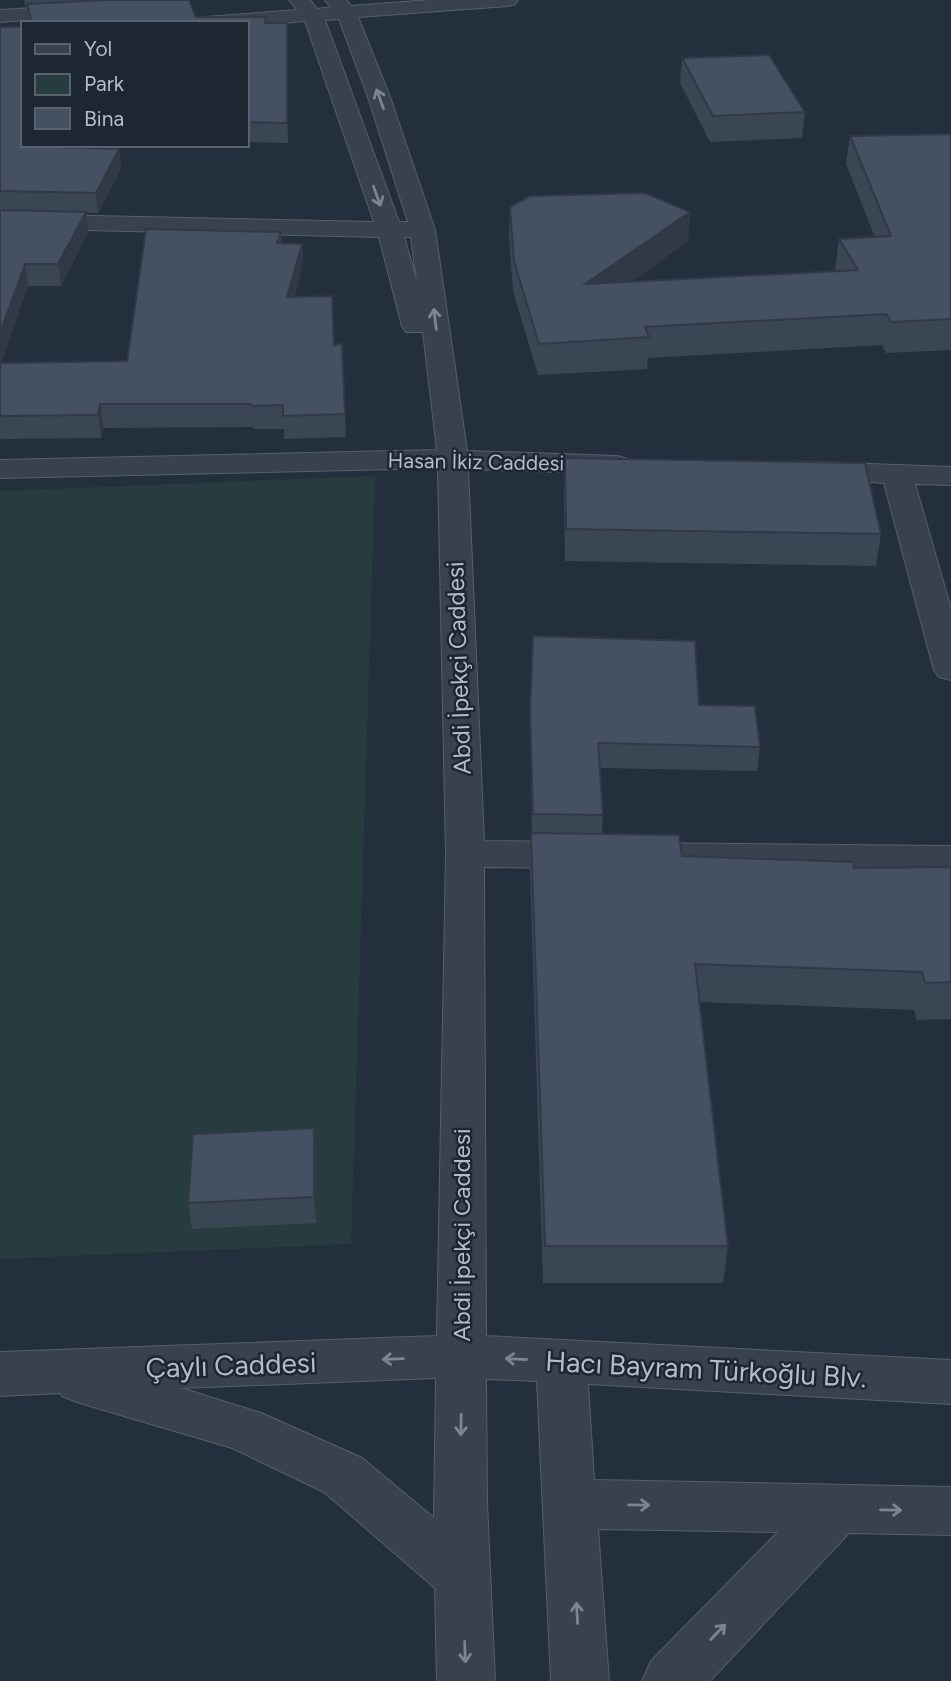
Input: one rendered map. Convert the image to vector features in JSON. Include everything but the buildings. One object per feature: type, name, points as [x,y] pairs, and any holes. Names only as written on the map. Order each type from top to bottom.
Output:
[{"type":"street","points":[[194,5],[276,0]]},
{"type":"street","points":[[219,21],[306,8],[508,0]]},
{"type":"street","name":"Abdi İpekçi Caddesi","points":[[341,7],[380,97],[423,230],[453,459],[465,854],[460,1503],[466,1681]]},
{"type":"street","points":[[306,8],[389,229],[453,459]]},
{"type":"street","points":[[0,16],[97,10]]},
{"type":"street","points":[[0,34],[21,33]]},
{"type":"street","points":[[0,221],[423,230]]},
{"type":"street","name":"Hasan İkiz Caddesi","points":[[0,469],[453,459],[647,466]]},
{"type":"street","points":[[786,470],[951,476]]},
{"type":"street","points":[[897,474],[951,670]]},
{"type":"street","points":[[465,854],[951,859]]},
{"type":"street","name":"Hacı Bayram Türkoğlu Blv.","points":[[462,1356],[951,1382]]},
{"type":"street","name":"Çaylı Caddesi","points":[[0,1374],[462,1356]]},
{"type":"street","points":[[561,1361],[580,1681]]},
{"type":"street","points":[[51,1372],[243,1429],[343,1475],[463,1577]]},
{"type":"street","points":[[571,1504],[951,1511]]},
{"type":"street","points":[[671,1681],[837,1509]]},
{"type":"green space","points":[[375,476],[351,1244],[0,1259],[0,491]]}]
